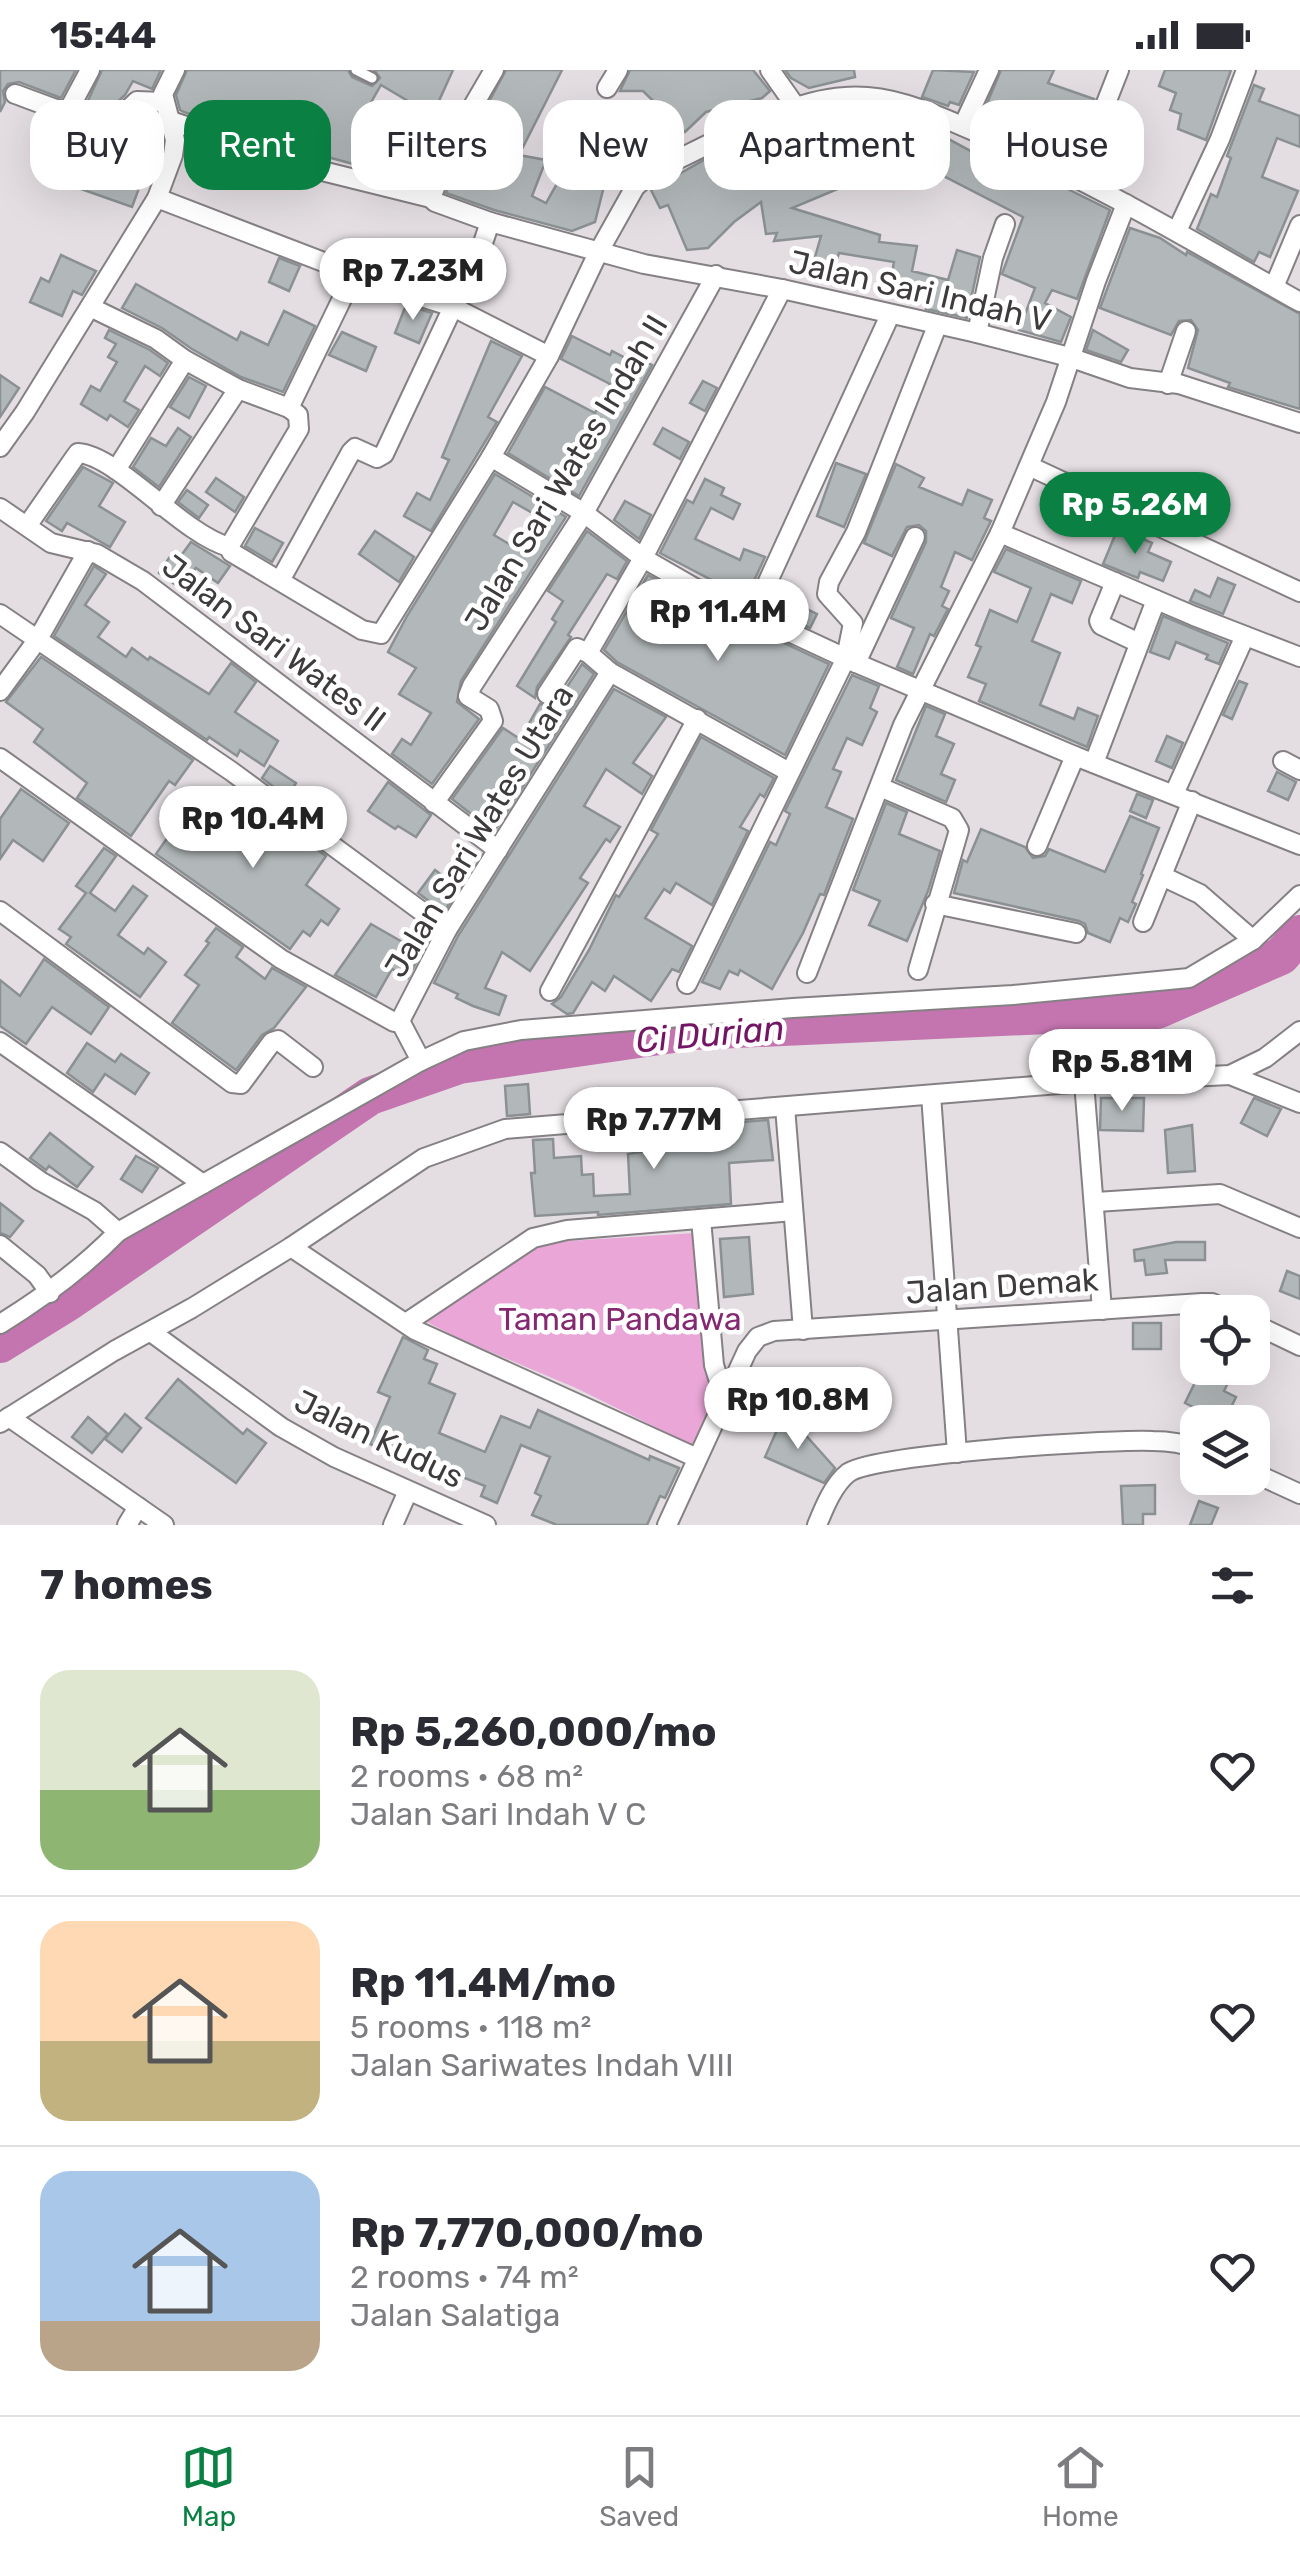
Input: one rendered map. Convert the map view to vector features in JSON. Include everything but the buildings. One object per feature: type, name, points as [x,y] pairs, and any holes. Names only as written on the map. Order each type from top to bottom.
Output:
[{"type":"street","points":[[74,100],[90,70]]},
{"type":"street","points":[[164,100],[174,70]]},
{"type":"street","points":[[431,198],[456,134],[494,70]]},
{"type":"street","points":[[607,88],[618,70]]},
{"type":"street","points":[[770,70],[791,100]]},
{"type":"street","points":[[963,126],[989,70]]},
{"type":"street","points":[[1107,100],[1119,70]]},
{"type":"street","points":[[1177,231],[1220,139],[1246,70]]},
{"type":"street","points":[[16,94],[32,100]]},
{"type":"street","points":[[826,100],[843,96],[894,100]]},
{"type":"street","points":[[0,448],[157,198],[175,140],[164,102]]},
{"type":"street","name":"Jalan Sari Indah V","points":[[172,120],[310,168],[431,198],[490,222],[598,252],[782,288],[1069,357],[1126,204]]},
{"type":"street","points":[[950,121],[970,129]]},
{"type":"street","points":[[26,526],[78,454],[88,454],[116,470],[160,506],[230,547],[232,552],[362,630],[381,634],[491,457],[548,356],[598,252],[643,178],[704,150]]},
{"type":"street","points":[[1100,190],[1300,302]]},
{"type":"street","points":[[157,198],[354,274],[453,306],[548,356]]},
{"type":"street","points":[[280,579],[351,452],[355,448],[377,458],[384,454],[453,306],[470,282],[490,222]]},
{"type":"street","points":[[976,333],[1005,224]]},
{"type":"street","points":[[1274,288],[1300,226]]},
{"type":"street","points":[[289,408],[354,274]]},
{"type":"street","name":"Jalan Sari Wates Indah II","points":[[434,802],[493,721],[488,709],[468,696],[472,686],[584,513],[716,275]]},
{"type":"street","points":[[588,653],[643,558],[782,288]]},
{"type":"street","points":[[90,307],[156,339],[238,389],[298,415],[299,429],[230,547]]},
{"type":"street","points":[[753,614],[890,315]]},
{"type":"street","points":[[851,660],[854,622],[827,594],[829,582],[856,532],[937,326]]},
{"type":"street","points":[[1168,384],[1186,332]]},
{"type":"street","points":[[806,973],[920,688],[1000,533],[1056,402],[1069,357],[1130,378],[1180,384],[1300,422]]},
{"type":"street","points":[[116,470],[185,360]]},
{"type":"street","points":[[160,506],[238,389]]},
{"type":"street","points":[[491,457],[584,513],[643,558],[694,588],[1075,756],[1300,844]]},
{"type":"street","points":[[1029,466],[1300,592]]},
{"type":"street","name":"Jalan Sari Wates II","points":[[0,508],[52,543],[88,552],[143,581],[498,850]]},
{"type":"street","points":[[1000,533],[1300,657]]},
{"type":"street","points":[[688,984],[789,772],[915,537]]},
{"type":"street","points":[[0,691],[38,639],[88,552]]},
{"type":"street","points":[[1115,582],[1099,621],[1140,643]]},
{"type":"street","points":[[1094,763],[1156,600]]},
{"type":"street","points":[[0,614],[231,771],[447,930]]},
{"type":"street","points":[[1143,922],[1162,876],[1183,798],[1245,636]]},
{"type":"street","points":[[548,694],[578,648],[610,672],[789,772]]},
{"type":"street","name":"Jalan Sari Wates Utara","points":[[400,1020],[447,930],[610,672]]},
{"type":"street","points":[[550,992],[697,718]]},
{"type":"street","points":[[1037,846],[1075,756]]},
{"type":"street","points":[[0,758],[281,959],[394,1022],[400,1020],[421,1061]]},
{"type":"street","points":[[1283,761],[1300,770]]},
{"type":"street","points":[[880,787],[952,818],[958,825],[918,970]]},
{"type":"street","points":[[1162,876],[1200,894],[1252,940]]},
{"type":"street","points":[[0,1324],[50,1293],[118,1232],[421,1061],[464,1041],[521,1030],[793,1008],[1013,996],[1189,978],[1252,940],[1300,895]]},
{"type":"street","points":[[935,904],[1076,933]]},
{"type":"street","points":[[0,911],[232,1083],[241,1084],[272,1042],[278,1040],[313,1067]]},
{"type":"street","points":[[164,1525],[5,1420],[291,1247],[424,1158],[505,1129],[1084,1082],[1230,1075],[1265,1058],[1300,1031]]},
{"type":"street","points":[[0,1042],[203,1184]]},
{"type":"street","points":[[1230,1075],[1300,1103]]},
{"type":"street","points":[[1084,1082],[1102,1310]]},
{"type":"street","points":[[931,1095],[957,1453]]},
{"type":"street","points":[[785,1107],[803,1330]]},
{"type":"street","points":[[0,1152],[40,1181],[94,1211],[118,1232]]},
{"type":"street","points":[[1096,1202],[1220,1194],[1300,1228]]},
{"type":"street","points":[[406,1323],[533,1238],[567,1230],[794,1211]]},
{"type":"street","points":[[667,1525],[730,1388],[718,1378],[714,1365],[700,1219]]},
{"type":"street","points":[[0,1245],[36,1274],[50,1293]]},
{"type":"street","points":[[291,1247],[406,1323],[697,1458]]},
{"type":"street","name":"Jalan Demak","points":[[730,1388],[751,1343],[774,1332],[1180,1305]]},
{"type":"street","name":"Jalan Kudus","points":[[151,1332],[281,1427],[334,1457],[486,1525]]},
{"type":"street","points":[[1270,1332],[1300,1346]]},
{"type":"street","points":[[817,1525],[846,1474],[865,1464],[957,1453],[1150,1440],[1180,1443]]},
{"type":"street","points":[[1270,1480],[1300,1494]]},
{"type":"street","points":[[394,1525],[408,1490]]},
{"type":"street","points":[[127,1525],[138,1507]]},
{"type":"lane","points":[[356,70],[372,78]]},
{"type":"green space","name":"Taman Pandawa","points":[[695,1233],[706,1374],[718,1390],[694,1446],[425,1321],[535,1248],[568,1241]]},
{"type":"waterway","name":"Ci Durian","points":[[0,1344],[370,1096],[459,1065],[694,1031],[1157,1010],[1281,956],[1300,934]]}]
